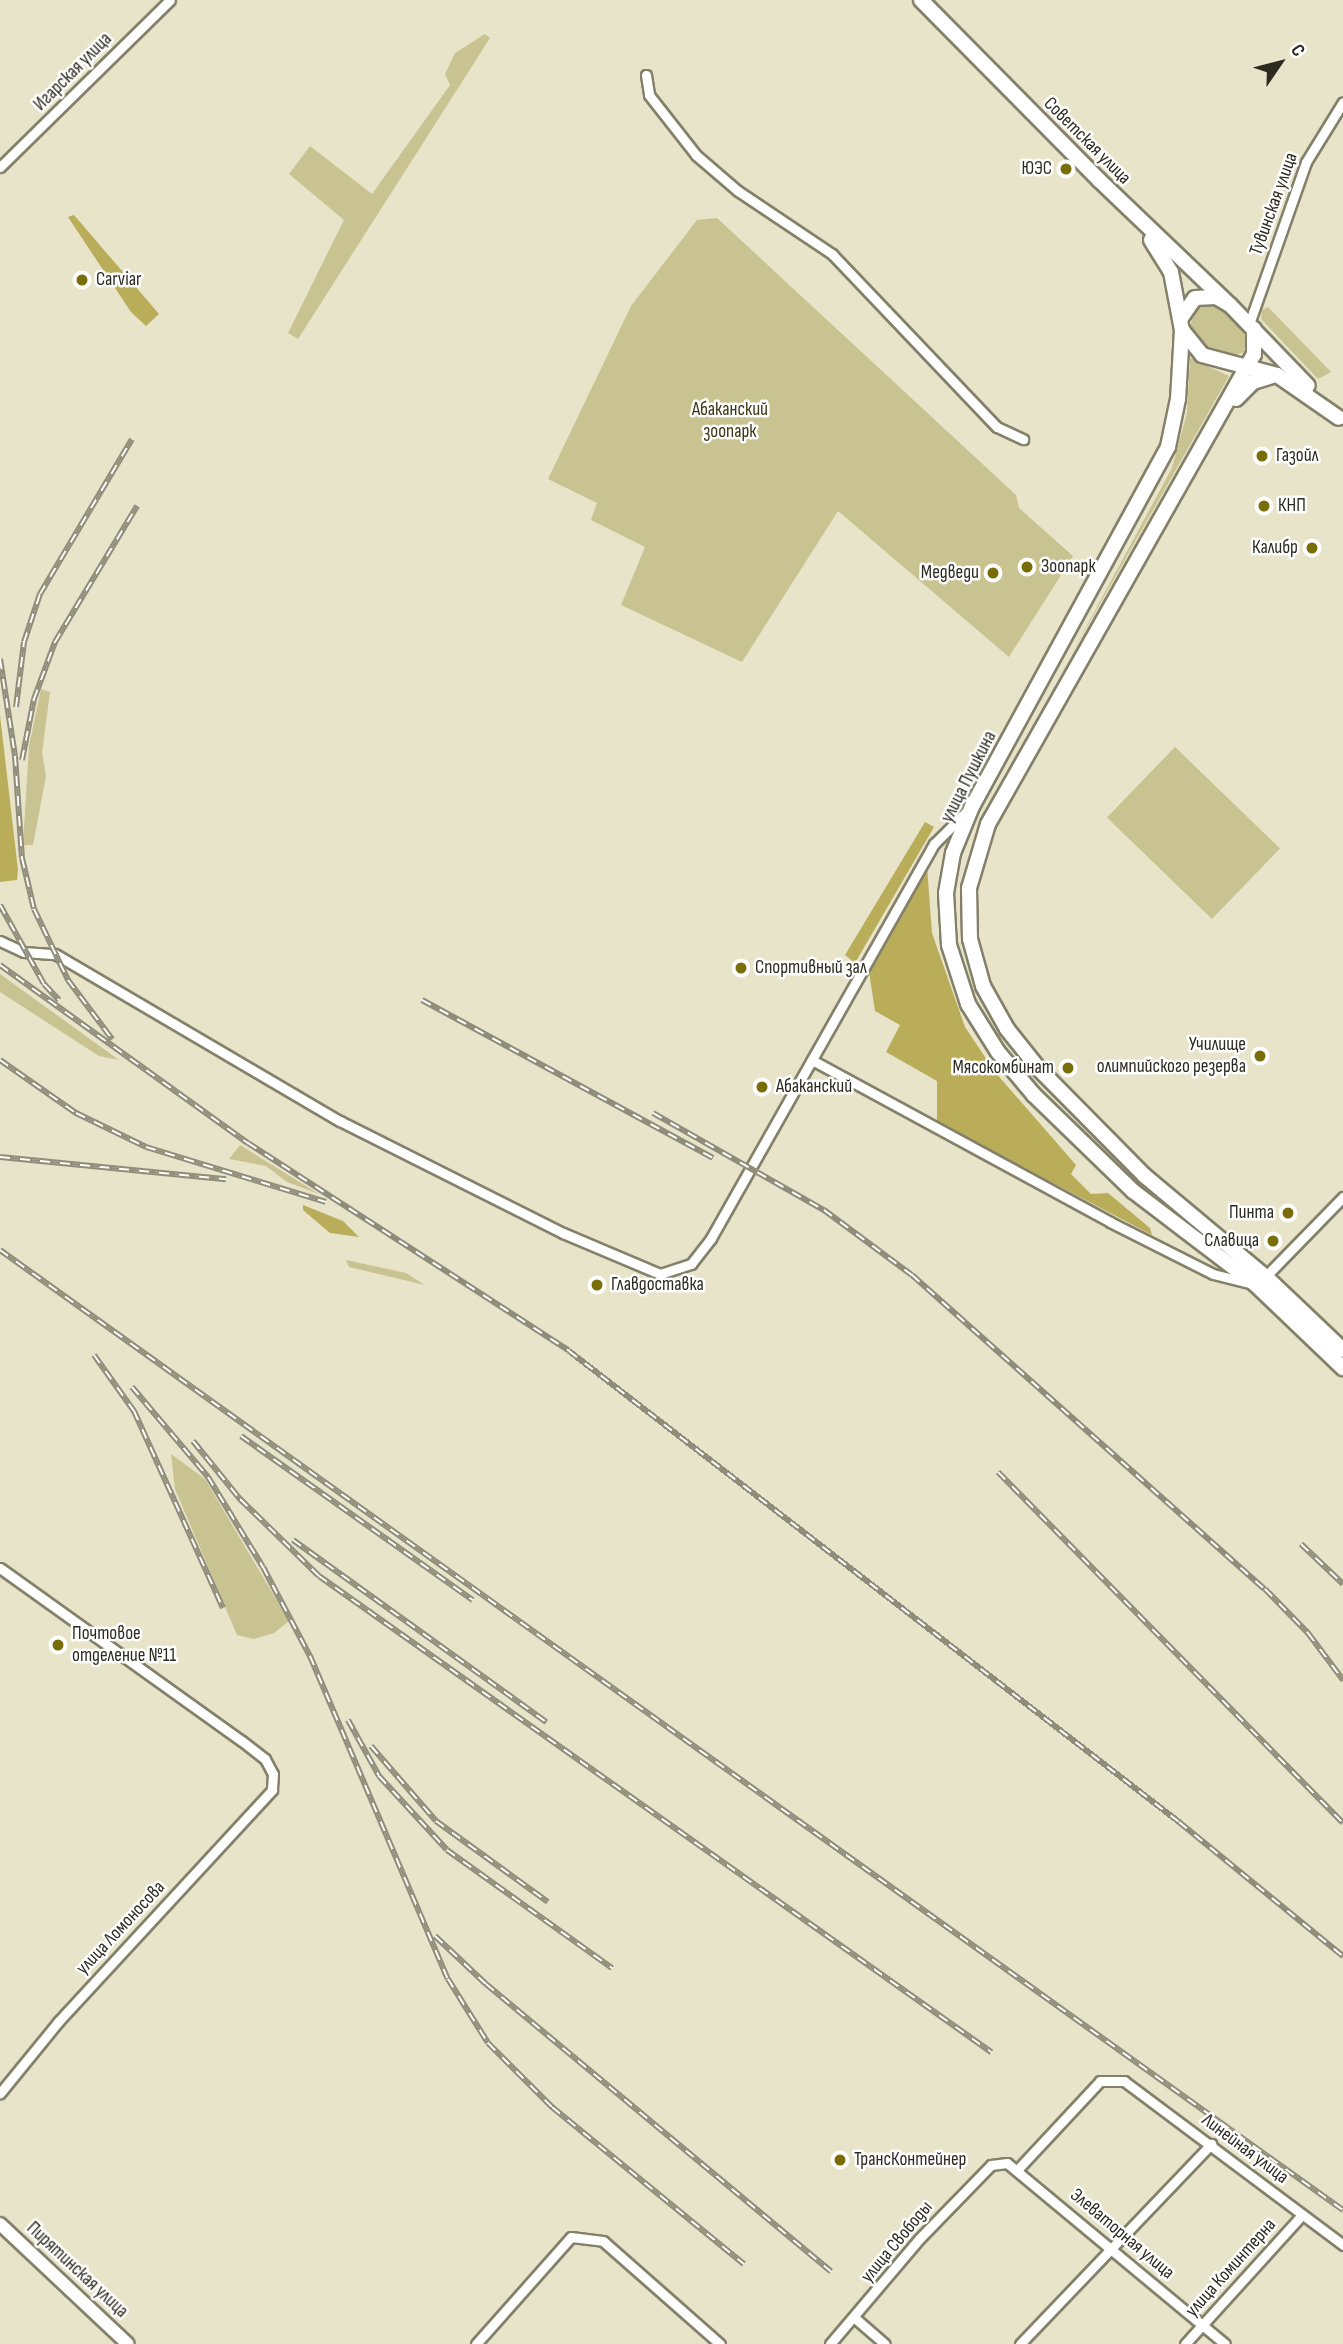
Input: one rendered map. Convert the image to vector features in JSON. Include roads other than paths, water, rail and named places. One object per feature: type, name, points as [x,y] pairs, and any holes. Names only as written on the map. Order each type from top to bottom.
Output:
[{"type":"main road","name":"Советская улица","points":[[921,0],[1117,198],[1230,305]]},
{"type":"main road","name":"улица Пушкина","points":[[1117,198],[1165,258],[1181,324],[1178,399],[1168,447],[973,804],[953,853],[946,893],[949,945],[968,1004],[998,1052],[1066,1128],[1173,1226],[1260,1280],[1343,1368]]},
{"type":"main road","points":[[1203,295],[1230,305],[1341,420],[1277,375],[1202,355],[1181,324],[1186,305],[1203,295]]},
{"type":"main road","points":[[1247,367],[1254,354],[1252,326]]},
{"type":"main road","name":"улица Пушкина","points":[[1247,367],[988,824],[969,888],[970,939],[983,986],[1007,1029],[1039,1069],[1145,1176],[1260,1280],[1343,1350]]},
{"type":"main road","points":[[1211,431],[1244,388],[1261,378],[1277,375]]},
{"type":"street","name":"Игарская улица","points":[[0,167],[170,0]]},
{"type":"street","points":[[646,75],[649,95],[696,155],[738,191],[832,254],[997,428],[1023,439]]},
{"type":"street","name":"Тувинская улица","points":[[1252,326],[1306,162],[1343,102]]},
{"type":"street","points":[[0,941],[24,952],[55,954],[340,1121],[563,1233],[660,1274],[691,1264],[711,1238],[934,844],[973,804]]},
{"type":"street","points":[[812,1060],[1213,1275],[1260,1280],[1343,1198]]},
{"type":"street","name":"улица Ломоносова","points":[[0,1568],[265,1759],[273,1774],[272,1790],[58,2022],[0,2093]]},
{"type":"street","name":"Линейная улица","points":[[1018,2169],[1100,2081],[1124,2081],[1343,2245]]},
{"type":"street","points":[[1020,2344],[1211,2144]]},
{"type":"street","name":"улица Свободы","points":[[830,2344],[856,2319],[920,2238],[991,2165],[1007,2163],[1018,2169]]},
{"type":"street","name":"Элеваторная улица","points":[[1018,2169],[1225,2344]]},
{"type":"street","name":"улица Коминтерна","points":[[1185,2344],[1302,2215]]},
{"type":"street","name":"Пирятинская улица","points":[[0,2224],[128,2344]]},
{"type":"street","points":[[476,2344],[571,2237],[603,2241],[720,2344]]},
{"type":"street","points":[[856,2319],[885,2344]]},
{"type":"railway","points":[[16,707],[24,642],[40,594],[132,439]]},
{"type":"railway","points":[[22,760],[34,699],[55,642],[137,506]]},
{"type":"railway","points":[[0,659],[15,756],[22,858],[34,909],[68,980],[112,1039]]},
{"type":"railway","points":[[0,905],[44,984],[59,1000]]},
{"type":"railway","points":[[0,965],[248,1143],[569,1351],[1179,1822],[1343,1956]]},
{"type":"railway","points":[[422,1000],[713,1158]]},
{"type":"railway","points":[[0,1060],[76,1113],[146,1147],[326,1202]]},
{"type":"railway","points":[[653,1113],[824,1210],[912,1275],[1265,1589],[1308,1633],[1343,1680]]},
{"type":"railway","points":[[0,1157],[226,1179]]},
{"type":"railway","points":[[0,1250],[1343,2210]]},
{"type":"railway","points":[[94,1355],[134,1411],[223,1608]]},
{"type":"railway","points":[[132,1387],[208,1477],[263,1567],[310,1656],[448,1979],[488,2043],[552,2107],[744,2264]]},
{"type":"railway","points":[[241,1436],[473,1600]]},
{"type":"railway","points":[[193,1441],[240,1499],[319,1576],[991,2052]]},
{"type":"railway","points":[[998,1472],[1343,1823]]},
{"type":"railway","points":[[293,1540],[546,1722]]},
{"type":"railway","points":[[1301,1544],[1343,1584]]},
{"type":"railway","points":[[348,1720],[379,1776],[447,1850],[612,1968]]},
{"type":"railway","points":[[371,1746],[436,1821],[548,1902]]},
{"type":"railway","points":[[435,1936],[486,1984],[831,2271]]},
{"type":"place","name":"ЮЭС","points":[[1066,169]]},
{"type":"place","name":"Carviar","points":[[82,280]]},
{"type":"place","name":"Газойл","points":[[1262,456]]},
{"type":"place","name":"КНП","points":[[1264,506]]},
{"type":"place","name":"Калибр","points":[[1312,548]]},
{"type":"place","name":"Зоопарк","points":[[1027,567]]},
{"type":"place","name":"Медведи","points":[[993,573]]},
{"type":"place","name":"Спортивный зал","points":[[741,968]]},
{"type":"place","name":"Училище олимпийского резерва","points":[[1260,1056]]},
{"type":"place","name":"Мясокомбинат","points":[[1068,1068]]},
{"type":"place","name":"Абаканский","points":[[762,1087]]},
{"type":"place","name":"Пинта","points":[[1288,1213]]},
{"type":"place","name":"Славица","points":[[1273,1241]]},
{"type":"place","name":"Главдоставка","points":[[597,1285]]},
{"type":"place","name":"Почтовое отделение №11","points":[[58,1645]]},
{"type":"place","name":"ТрансКонтейнер","points":[[840,2160]]},
{"type":"park label","name":"Абаканский зоопарк","points":[[730,421]]}]
